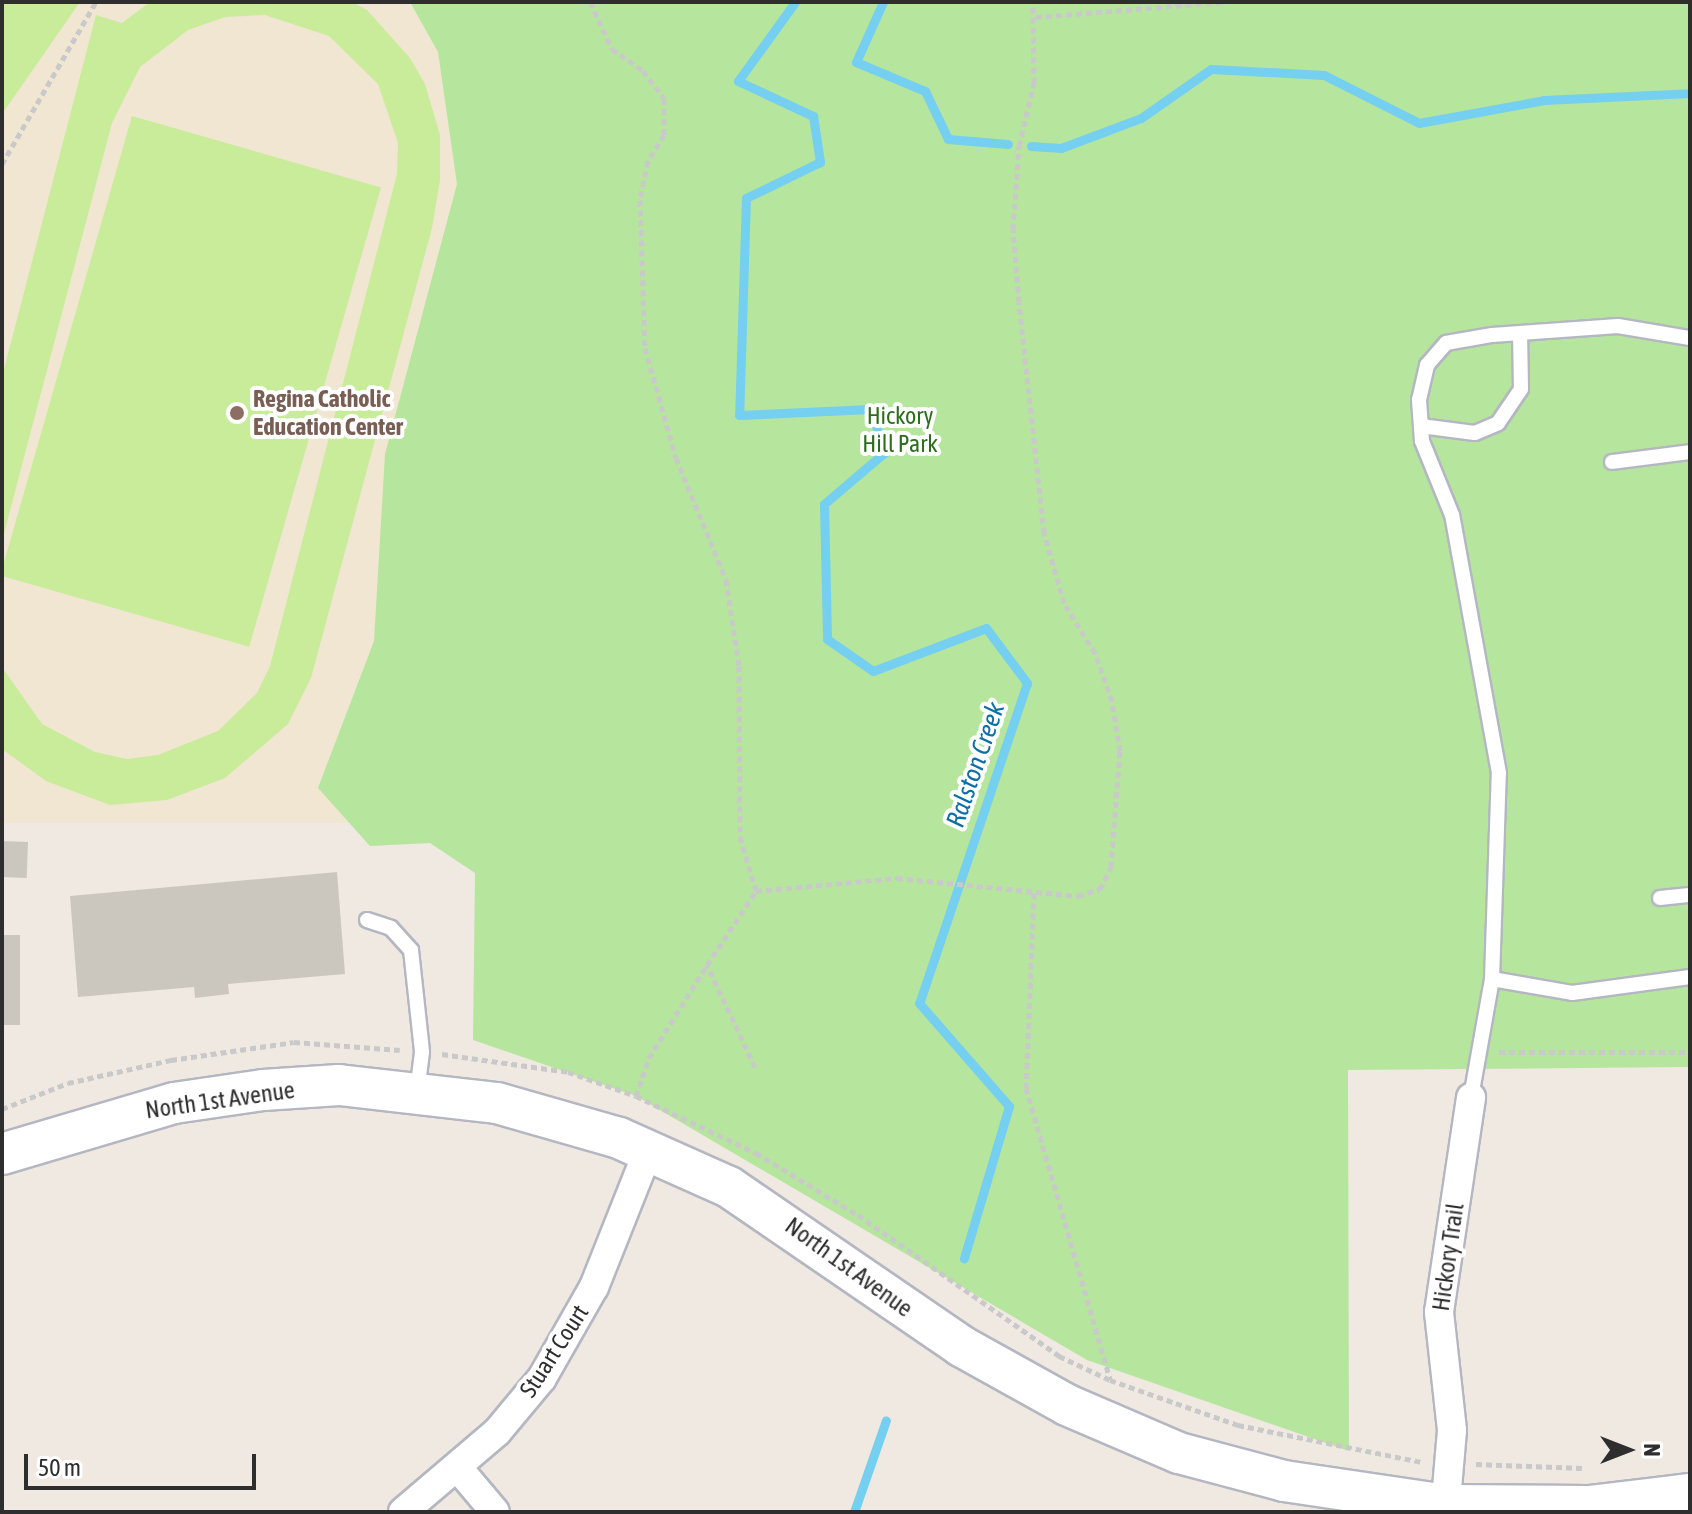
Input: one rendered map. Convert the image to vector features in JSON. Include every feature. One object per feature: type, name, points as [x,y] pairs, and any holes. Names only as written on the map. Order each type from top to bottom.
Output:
[{"type":"main road","name":"North 1st Avenue","points":[[2,1154],[174,1103],[339,1085],[416,1091],[497,1103],[649,1149],[729,1187],[806,1233],[961,1346],[1121,1428],[1179,1453],[1284,1481],[1446,1508],[1589,1506],[1690,1494]]},
{"type":"street","name":"Hickory Trail","points":[[1446,1508],[1452,1430],[1439,1312],[1471,1097]]},
{"type":"street","name":"Stuart Court","points":[[403,1512],[458,1468],[506,1421],[570,1334],[649,1149]]},
{"type":"street","points":[[458,1468],[495,1512]]},
{"type":"lane","points":[[1471,1097],[1492,979],[1499,773],[1452,515],[1421,426],[1427,365],[1446,343],[1520,334],[1618,326],[1690,338]]},
{"type":"lane","points":[[1421,426],[1475,433],[1498,423],[1521,389],[1520,334]]},
{"type":"lane","points":[[1612,462],[1690,452]]},
{"type":"lane","points":[[1660,898],[1690,895]]},
{"type":"lane","points":[[367,920],[391,928],[411,950],[422,1052],[416,1091]]},
{"type":"lane","points":[[1492,979],[1572,993],[1690,977]]},
{"type":"path","points":[[2,164],[96,2]]},
{"type":"path","points":[[590,2],[612,49],[643,71],[664,98],[664,135],[648,161],[640,200],[645,348],[676,458],[726,580],[739,666],[740,837],[756,891]]},
{"type":"path","points":[[756,891],[897,878],[1078,896],[1100,889],[1111,867],[1120,751],[1112,701],[1095,653],[1064,603],[1036,482],[1013,229],[1019,146],[1034,83],[1036,17],[1033,2]]},
{"type":"path","points":[[1036,17],[1076,9],[1223,2]]},
{"type":"path","points":[[636,1096],[649,1058],[756,891]]},
{"type":"path","points":[[1034,893],[1026,1088],[1121,1428]]},
{"type":"path","points":[[707,965],[755,1067]]},
{"type":"path","points":[[1471,1097],[1497,1052],[1690,1052]]},
{"type":"shaded area","name":"Regina Catholic Education Center","points":[[2,2],[468,2],[468,823],[2,823]]},
{"type":"green space","points":[[2,2],[80,2],[2,114]]},
{"type":"green space","points":[[150,2],[352,2],[367,10],[410,58],[425,84],[440,135],[440,180],[432,228],[311,678],[288,724],[225,778],[167,800],[110,805],[46,781],[2,749],[2,667],[42,724],[95,752],[127,759],[158,755],[218,731],[257,693],[270,666],[397,174],[398,143],[378,84],[329,36],[265,15],[225,17],[188,30],[140,67],[112,123],[2,541],[2,377],[96,15],[122,23]]},
{"type":"green space","name":"Hickory Hill Park","points":[[410,2],[1690,2],[1690,1067],[1348,1070],[1349,1451],[1087,1360],[636,1096],[473,1040],[475,873],[430,843],[370,846],[318,788],[374,641],[385,454],[457,184],[438,52]]},
{"type":"green space","points":[[132,116],[381,187],[249,647],[2,576]]},
{"type":"building","points":[[2,841],[28,842],[27,878],[2,877]]},
{"type":"building","points":[[337,872],[345,974],[228,984],[229,994],[195,998],[194,987],[78,997],[70,896]]},
{"type":"building","points":[[2,935],[20,935],[20,1025],[2,1025]]},
{"type":"waterway","name":"Ralston Creek","points":[[795,2],[738,81],[813,116],[820,162],[746,198],[739,415],[870,409],[885,452],[824,504],[827,639],[873,671],[986,628],[1027,683],[919,1003],[1009,1106],[964,1258]]},
{"type":"waterway","points":[[883,2],[856,62],[925,91],[948,139],[1008,144]]},
{"type":"waterway","points":[[1031,146],[1061,148],[1141,118],[1211,69],[1324,75],[1419,123],[1544,100],[1690,93]]},
{"type":"waterway","name":"Ralston Creek","points":[[854,1512],[886,1420]]},
{"type":"place","name":"Regina Catholic Education Center","points":[[237,413]]}]
